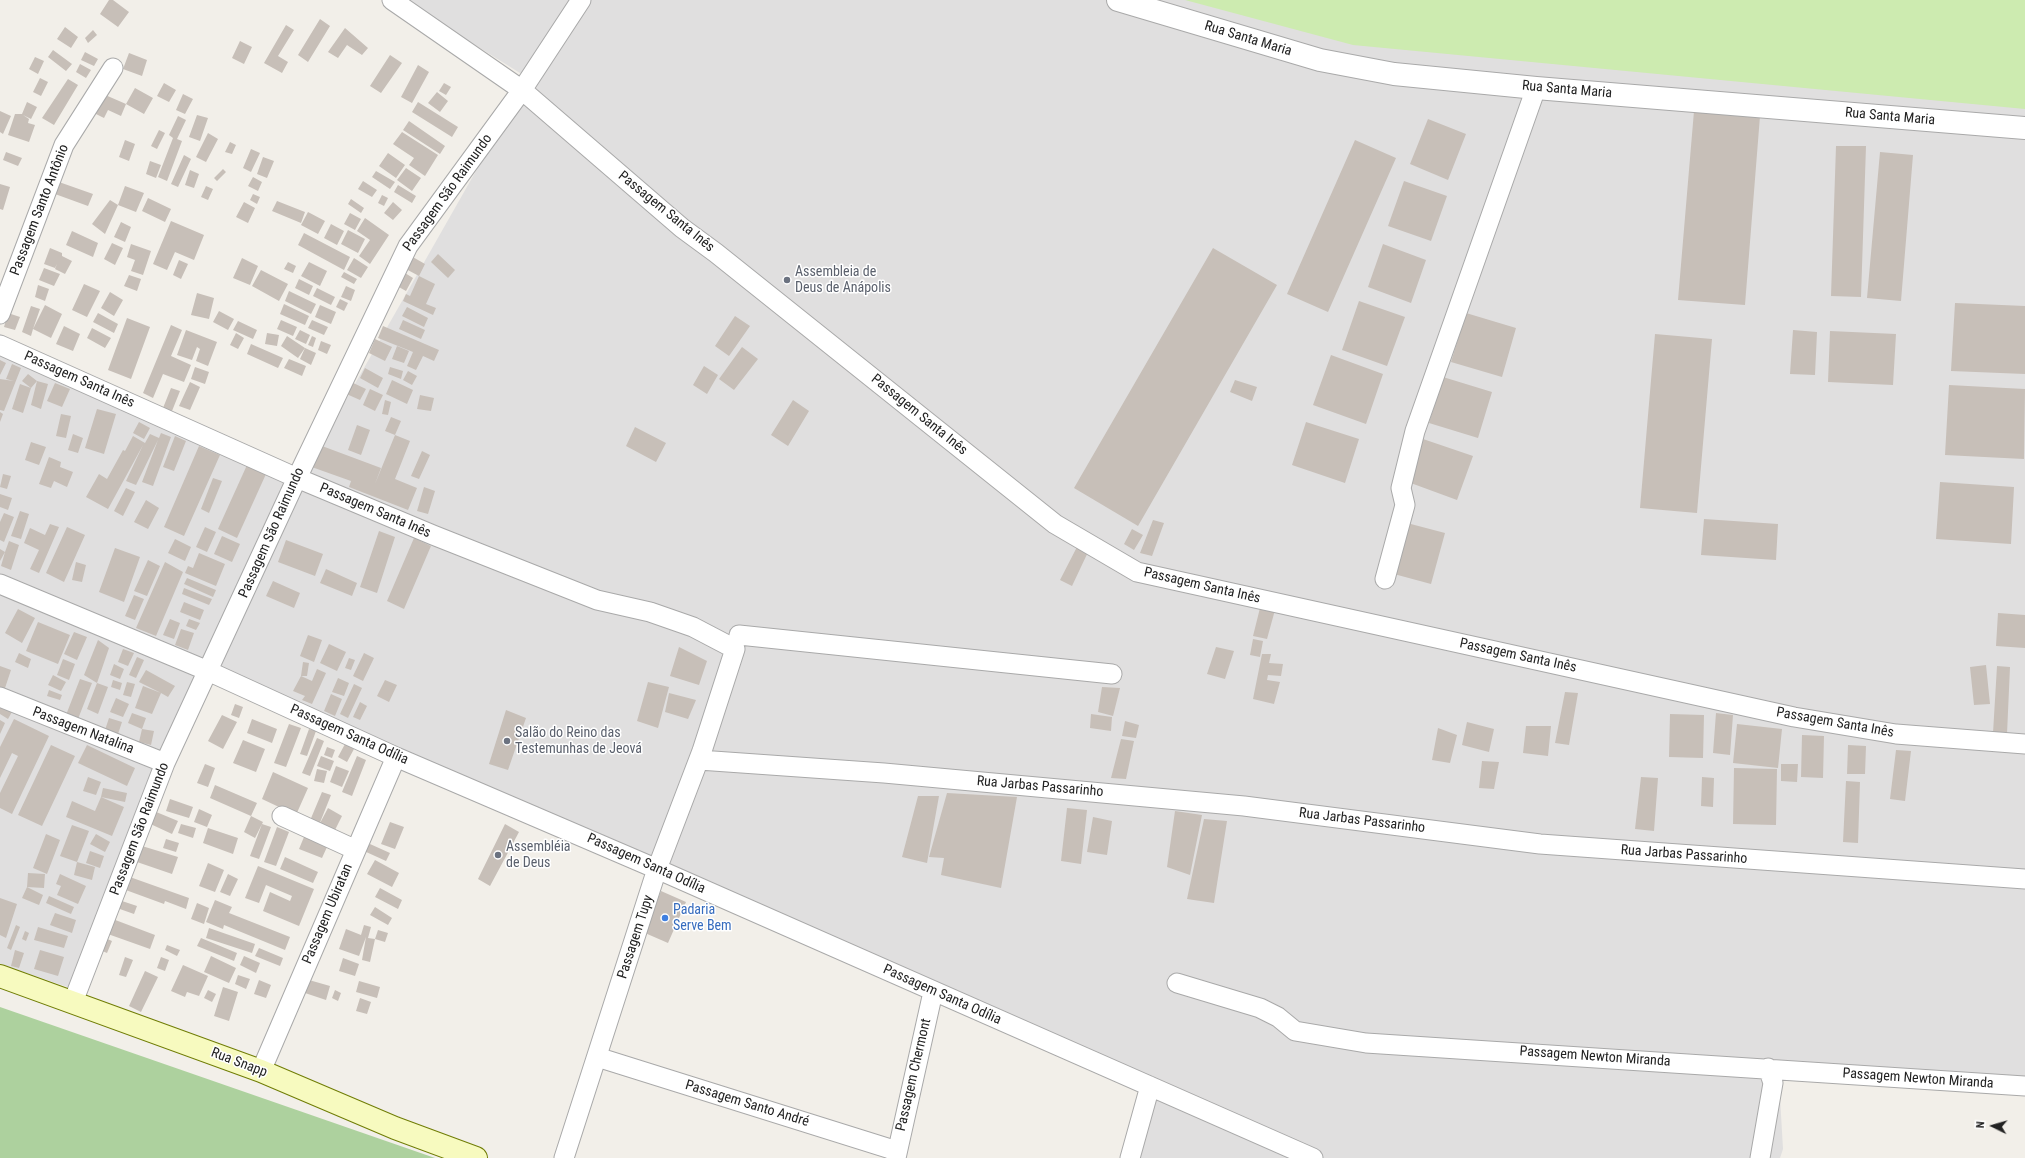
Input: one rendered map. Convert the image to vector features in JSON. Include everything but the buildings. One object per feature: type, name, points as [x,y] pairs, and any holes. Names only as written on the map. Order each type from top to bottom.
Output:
[{"type":"main road","name":"Rua Snapp","points":[[0,976],[261,1071],[395,1128],[476,1158]]},
{"type":"street","name":"Passagem Santa Inês","points":[[392,0],[522,90],[682,228],[722,258],[1055,524],[1137,572],[1794,717],[1896,734],[2025,744]]},
{"type":"street","name":"Passagem São Raimundo","points":[[73,1002],[166,763],[296,478],[408,246],[522,90],[581,0]]},
{"type":"street","name":"Rua Santa Maria","points":[[1118,0],[1320,60],[1394,74],[1536,88],[2025,128]]},
{"type":"street","name":"Passagem Santo Antônio","points":[[0,314],[64,145],[113,68]]},
{"type":"street","points":[[1385,579],[1405,505],[1401,488],[1415,431],[1536,88]]},
{"type":"street","name":"Passagem Santa Inês","points":[[0,345],[296,478],[441,538],[597,600],[650,612],[737,642],[1112,674]]},
{"type":"street","name":"Passagem Santa Odília","points":[[0,584],[208,671],[396,757],[658,869],[933,992],[1312,1158]]},
{"type":"street","name":"Passagem Tupy","points":[[564,1158],[658,869],[699,760],[737,642]]},
{"type":"street","name":"Passagem Natalina","points":[[0,697],[166,763]]},
{"type":"street","name":"Passagem Ubiratan","points":[[261,1071],[396,757]]},
{"type":"street","name":"Rua Jarbas Passarinho","points":[[699,760],[884,773],[1236,806],[1540,844],[2025,879]]},
{"type":"street","points":[[282,816],[356,850]]},
{"type":"street","name":"Passagem Newton Miranda","points":[[1177,983],[1260,1008],[1278,1017],[1295,1031],[1329,1038],[1366,1043],[1768,1068],[2025,1086]]},
{"type":"street","name":"Passagem Chermont","points":[[897,1155],[933,992]]},
{"type":"street","name":"Passagem Santo André","points":[[597,1057],[897,1155]]},
{"type":"street","points":[[1760,1158],[1772,1083],[1768,1068]]},
{"type":"street","points":[[1130,1158],[1150,1086]]},
{"type":"shaded area","points":[[403,0],[2025,0],[2025,1080],[1778,1063],[1783,1149],[1780,1158],[1139,1158],[1159,1080],[208,671],[82,992],[0,964],[0,334],[297,478],[306,470],[522,90],[536,83]]},
{"type":"green space","points":[[1185,0],[2025,0],[2025,109],[1353,45]]},
{"type":"green space","points":[[0,1007],[435,1158],[0,1158]]},
{"type":"place","name":"Assembleia de Deus de Anápolis","points":[[787,280]]},
{"type":"place","name":"Salão do Reino das Testemunhas de Jeová","points":[[507,741]]},
{"type":"place","name":"Assembléia de Deus","points":[[498,855]]},
{"type":"place","name":"Padaria Serve Bem","points":[[665,918]]}]
